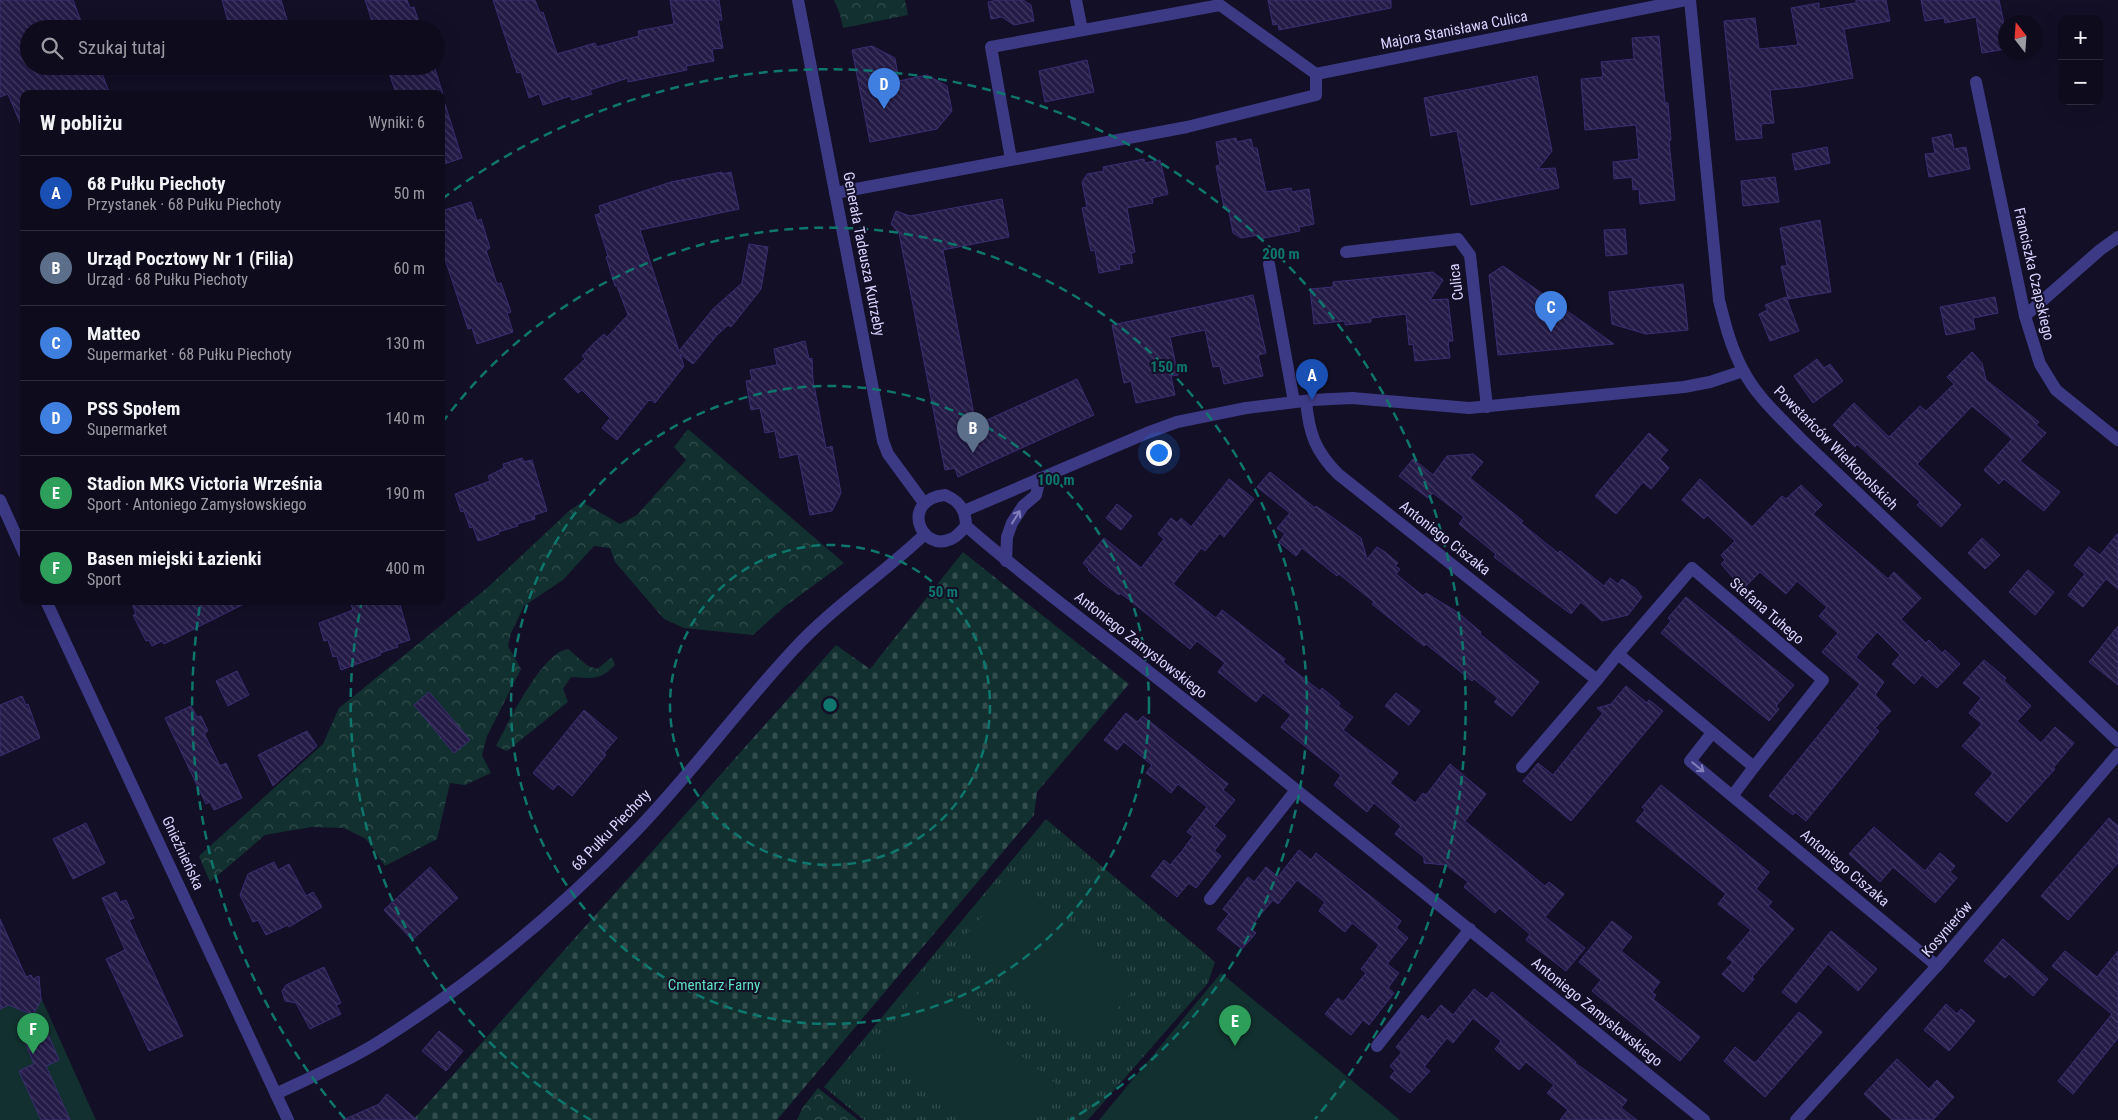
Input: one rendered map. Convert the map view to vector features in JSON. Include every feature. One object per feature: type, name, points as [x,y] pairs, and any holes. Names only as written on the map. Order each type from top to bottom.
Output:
[{"type":"street","name":"Generała Tadeusza Kutrzeby","points":[[798,0],[883,440],[888,454],[924,503]]},
{"type":"street","points":[[1076,0],[1082,30]]},
{"type":"street","name":"Majora Stanisława Culica","points":[[1316,74],[1688,0]]},
{"type":"street","name":"Powstańców Wielkopolskich","points":[[1688,0],[1719,300],[1730,341],[1743,371],[1775,412],[1800,438],[2118,741]]},
{"type":"street","points":[[836,192],[1187,128],[1316,94],[1316,74],[1220,5],[992,47],[1012,159]]},
{"type":"street","name":"Franciszka Czapskiego","points":[[1976,82],[2025,316],[2040,364],[2056,390],[2118,440]]},
{"type":"street","points":[[2025,316],[2100,250],[2118,237]]},
{"type":"street","name":"Culica","points":[[1346,252],[1458,239],[1470,255],[1486,407]]},
{"type":"street","name":"Antoniego Ciszaka","points":[[1269,264],[1300,402],[1312,439],[1326,463],[1597,680]]},
{"type":"street","points":[[964,511],[1146,433],[1177,422],[1246,408],[1352,398],[1460,408],[1486,407],[1684,387],[1710,382],[1743,371]]},
{"type":"street","points":[[1006,561],[1007,537],[1012,523],[1023,506],[1036,495],[1040,478]]},
{"type":"street","points":[[945,495],[956,499],[964,511],[966,526],[952,539],[943,541],[933,540],[925,534],[919,524],[919,513],[924,503],[934,496],[945,495]]},
{"type":"street","points":[[0,500],[20,544]]},
{"type":"street","name":"Antoniego Zamysłowskiego","points":[[966,526],[1006,561],[1133,658],[1704,1120]]},
{"type":"street","name":"68 Pułku Piechoty","points":[[276,1094],[380,1041],[462,984],[530,932],[636,831],[796,647],[857,590],[904,554],[925,534]]},
{"type":"street","name":"Stefana Tuhego","points":[[1618,654],[1692,568],[1823,680],[1754,767]]},
{"type":"street","name":"Gnieźnieńska","points":[[48,605],[288,1120]]},
{"type":"street","points":[[1522,768],[1618,654],[1754,767],[1732,795]]},
{"type":"street","name":"Antoniego Ciszaka","points":[[1712,733],[1690,761],[1937,966]]},
{"type":"street","name":"Kosynierów","points":[[1796,1120],[1937,966],[2118,754]]},
{"type":"street","points":[[1210,899],[1296,790]]},
{"type":"street","points":[[1377,1046],[1470,929]]},
{"type":"green space","points":[[834,0],[905,0],[908,15],[843,28]]},
{"type":"green space","points":[[688,429],[844,563],[784,607],[753,635],[684,628],[664,619],[615,562],[610,548],[594,546],[563,580],[524,606],[511,633],[508,646],[521,669],[487,736],[482,755],[491,773],[465,785],[450,783],[437,839],[385,866],[366,839],[344,828],[311,827],[265,835],[210,882],[199,856],[323,744],[339,708],[487,588],[569,511],[582,502],[620,524],[637,515],[686,460],[674,447]]},
{"type":"green space","name":"Cmentarz Farny","points":[[963,552],[1129,684],[1037,792],[1034,815],[777,1120],[413,1120],[836,645],[870,669]]},
{"type":"green space","points":[[568,649],[588,666],[597,669],[612,657],[615,665],[600,676],[590,678],[571,677],[563,689],[568,702],[507,751],[496,746],[517,706],[537,675],[547,662],[558,653]]},
{"type":"green space","points":[[1046,819],[1215,962],[1208,983],[1088,1120],[864,1120],[824,1087]]},
{"type":"green space","points":[[1012,880],[1138,984],[1085,1048],[958,945]]},
{"type":"green space","points":[[1221,973],[1400,1120],[1099,1120]]},
{"type":"green space","points":[[31,975],[96,1120],[0,1120],[0,989]]},
{"type":"green space","points":[[929,980],[1056,1084],[1026,1120],[967,1120],[876,1045]]},
{"type":"green space","points":[[818,1088],[858,1120],[797,1120],[803,1107]]},
{"type":"building","points":[[0,0],[73,0],[81,20],[20,20],[20,75],[103,75],[108,90],[20,90],[20,123],[8,94],[0,97]]},
{"type":"building","points":[[222,0],[281,0],[287,20],[228,20]]},
{"type":"building","points":[[365,0],[407,0],[410,8],[414,7],[418,20],[372,20]]},
{"type":"building","points":[[493,0],[535,0],[540,13],[543,12],[557,54],[595,43],[597,47],[639,36],[638,31],[674,24],[670,0],[719,0],[722,20],[718,20],[723,48],[712,49],[714,61],[686,66],[687,70],[628,82],[628,78],[590,90],[592,94],[572,100],[570,96],[543,105],[539,94],[529,98],[521,72],[517,73]]},
{"type":"building","points":[[1023,0],[1031,5],[1034,21],[1014,25],[1002,17],[991,19],[988,2]]},
{"type":"building","points":[[1268,0],[1391,0],[1391,8],[1279,30],[1278,24],[1273,25]]},
{"type":"building","points":[[1856,0],[1886,0],[1890,21],[1844,29],[1853,78],[1802,87],[1770,90],[1774,123],[1761,124],[1762,138],[1736,140],[1724,21],[1755,18],[1759,49],[1798,45],[1791,8],[1819,3],[1819,9],[1856,3]]},
{"type":"building","points":[[1921,0],[1999,0],[2002,15],[1998,15],[1998,50],[1982,53],[1976,17],[1945,23],[1944,18],[1925,21]]},
{"type":"building","points":[[1659,36],[1665,103],[1668,103],[1671,140],[1669,141],[1675,200],[1640,204],[1639,189],[1633,190],[1632,177],[1614,179],[1613,162],[1639,159],[1636,125],[1585,130],[1581,79],[1603,77],[1601,62],[1634,59],[1632,38]]},
{"type":"building","points":[[872,46],[895,58],[899,81],[927,75],[947,86],[952,111],[937,129],[870,142],[852,50]]},
{"type":"building","points":[[1087,60],[1094,92],[1045,102],[1039,71]]},
{"type":"building","points":[[390,75],[437,75],[442,90],[395,90]]},
{"type":"building","points":[[1537,76],[1552,151],[1538,169],[1555,168],[1559,188],[1471,205],[1457,131],[1431,136],[1424,98]]},
{"type":"building","points":[[445,104],[462,158],[445,164]]},
{"type":"building","points":[[1951,134],[1954,149],[1966,147],[1970,169],[1929,177],[1925,154],[1935,153],[1932,138]]},
{"type":"building","points":[[1236,138],[1237,142],[1251,139],[1253,148],[1257,148],[1266,192],[1291,188],[1292,192],[1309,189],[1314,224],[1299,227],[1300,231],[1259,239],[1258,235],[1241,238],[1233,233],[1228,207],[1224,208],[1216,166],[1220,165],[1216,142]]},
{"type":"building","points":[[1827,147],[1830,163],[1795,170],[1792,154]]},
{"type":"building","points":[[1144,159],[1145,163],[1160,160],[1168,194],[1152,198],[1153,203],[1127,208],[1135,252],[1131,253],[1133,263],[1119,265],[1120,269],[1099,273],[1095,250],[1091,251],[1082,208],[1087,207],[1082,182],[1087,174],[1104,171],[1103,167]]},
{"type":"building","points":[[722,172],[722,174],[731,172],[739,209],[640,230],[679,351],[713,309],[742,283],[749,244],[768,247],[761,289],[731,327],[728,325],[717,335],[693,364],[680,354],[684,366],[655,403],[651,400],[648,401],[617,440],[602,428],[610,418],[582,390],[578,393],[564,379],[585,359],[582,356],[594,343],[604,334],[607,337],[628,315],[617,286],[615,286],[595,215],[601,213],[599,206],[671,182]]},
{"type":"building","points":[[1775,177],[1779,202],[1743,206],[1741,181]]},
{"type":"building","points":[[1002,199],[1009,237],[943,250],[976,425],[1077,379],[1094,415],[958,477],[955,468],[945,470],[899,233],[891,224],[896,211],[910,216]]},
{"type":"building","points":[[471,202],[477,221],[481,219],[490,248],[486,250],[497,284],[501,283],[511,312],[507,313],[513,332],[477,344],[472,328],[468,329],[445,259],[445,210]]},
{"type":"building","points":[[1820,220],[1831,292],[1788,299],[1781,266],[1787,266],[1780,228]]},
{"type":"building","points":[[1625,229],[1627,254],[1606,256],[1604,230]]},
{"type":"building","points":[[1503,266],[1614,344],[1498,355],[1489,275]]},
{"type":"building","points":[[1433,272],[1443,280],[1430,300],[1448,299],[1453,341],[1448,341],[1450,358],[1415,361],[1413,344],[1409,345],[1406,314],[1371,318],[1371,322],[1345,325],[1345,321],[1314,324],[1310,289],[1333,287],[1333,282]]},
{"type":"building","points":[[1683,284],[1688,330],[1646,334],[1612,324],[1609,292]]},
{"type":"building","points":[[1253,295],[1266,353],[1258,355],[1263,376],[1224,384],[1220,366],[1213,367],[1205,330],[1170,337],[1178,375],[1171,376],[1175,395],[1136,403],[1131,381],[1124,383],[1112,325]]},
{"type":"building","points":[[1786,297],[1799,331],[1770,341],[1759,314],[1768,310],[1765,305]]},
{"type":"building","points":[[1995,297],[1998,313],[1973,318],[1975,329],[1946,335],[1940,307]]},
{"type":"building","points":[[805,341],[809,359],[812,358],[813,380],[826,448],[832,446],[841,493],[832,511],[810,515],[798,454],[780,458],[775,431],[765,433],[760,408],[751,410],[746,381],[752,380],[750,370],[777,365],[774,349]]},
{"type":"building","points":[[1972,352],[1982,363],[1986,380],[2039,422],[2036,425],[2046,433],[2020,461],[2060,492],[2044,511],[2004,479],[1999,484],[1984,470],[2012,439],[1972,406],[1917,464],[1961,505],[1941,527],[1917,505],[1920,502],[1857,444],[1855,447],[1833,425],[1854,403],[1889,437],[1920,406],[1926,411],[1954,384],[1947,377]]},
{"type":"building","points":[[1817,359],[1824,368],[1830,364],[1843,381],[1813,403],[1794,376]]},
{"type":"building","points":[[1649,433],[1668,450],[1660,459],[1669,468],[1651,489],[1643,482],[1616,514],[1595,496]]},
{"type":"building","points":[[1473,454],[1483,462],[1470,478],[1523,521],[1521,523],[1558,553],[1560,551],[1604,586],[1610,578],[1618,584],[1622,579],[1636,589],[1642,597],[1628,615],[1602,621],[1581,602],[1571,614],[1494,557],[1496,554],[1459,524],[1464,517],[1433,493],[1428,498],[1399,476],[1413,459],[1433,475],[1447,456]]},
{"type":"building","points":[[522,458],[524,462],[532,460],[547,511],[534,515],[535,519],[517,524],[518,526],[478,541],[473,527],[470,528],[464,511],[461,512],[455,494],[490,481],[488,476],[504,468],[503,464]]},
{"type":"building","points":[[1270,472],[1315,508],[1316,506],[1361,538],[1367,559],[1377,547],[1385,552],[1398,563],[1395,566],[1400,569],[1396,574],[1423,596],[1426,593],[1457,612],[1481,632],[1480,634],[1539,682],[1512,716],[1494,702],[1498,698],[1474,679],[1472,681],[1426,644],[1424,646],[1372,604],[1374,602],[1339,574],[1337,576],[1302,548],[1296,556],[1279,542],[1285,534],[1277,528],[1290,513],[1257,487]]},
{"type":"building","points":[[1229,479],[1254,499],[1224,537],[1220,533],[1205,551],[1201,548],[1173,584],[1216,618],[1222,610],[1285,659],[1283,662],[1320,691],[1322,688],[1340,703],[1338,706],[1353,717],[1343,730],[1398,773],[1390,783],[1415,803],[1423,793],[1426,795],[1450,764],[1486,794],[1465,821],[1545,886],[1549,882],[1564,894],[1545,917],[1585,948],[1566,971],[1526,940],[1530,934],[1499,908],[1495,913],[1464,887],[1468,882],[1446,865],[1424,863],[1424,857],[1395,834],[1401,826],[1374,803],[1367,812],[1334,785],[1341,775],[1281,727],[1291,715],[1263,693],[1256,702],[1218,672],[1225,663],[1197,641],[1190,649],[1127,598],[1120,593],[1119,595],[1103,583],[1083,563],[1104,538],[1141,568],[1164,539],[1158,534],[1171,518],[1177,523],[1181,518],[1191,527]]},
{"type":"building","points":[[1700,479],[1752,527],[1782,496],[1786,499],[1801,485],[1822,505],[1813,514],[1888,579],[1894,572],[1921,598],[1901,619],[1926,643],[1929,640],[1942,653],[1945,650],[1960,664],[1937,688],[1922,675],[1914,684],[1892,664],[1900,655],[1877,632],[1856,657],[1884,682],[1875,695],[1891,711],[1875,728],[1879,731],[1806,821],[1795,812],[1793,815],[1769,796],[1860,684],[1822,652],[1838,633],[1819,616],[1827,607],[1797,581],[1786,594],[1760,572],[1743,589],[1721,564],[1725,560],[1721,555],[1735,541],[1707,515],[1704,519],[1682,500]]},
{"type":"building","points":[[1117,504],[1132,516],[1121,530],[1106,518]]},
{"type":"building","points":[[2118,533],[2118,589],[2106,579],[2083,607],[2068,595],[2085,574],[2074,565],[2089,547],[2100,555]]},
{"type":"building","points":[[1982,538],[2000,555],[1985,569],[1968,553]]},
{"type":"building","points":[[2028,570],[2054,592],[2035,615],[2009,592]]},
{"type":"building","points":[[1686,597],[1794,685],[1776,706],[1779,709],[1769,721],[1661,633],[1671,621],[1668,618]]},
{"type":"building","points":[[133,605],[242,605],[164,644],[162,641],[152,646],[149,640],[146,641],[133,615],[136,614]]},
{"type":"building","points":[[351,605],[400,605],[410,640],[397,644],[398,647],[380,653],[381,655],[341,670],[337,656],[333,657],[328,640],[324,641],[319,623],[353,610]]},
{"type":"building","points":[[2118,626],[2118,685],[2089,662]]},
{"type":"building","points":[[1984,660],[2006,678],[2004,681],[2031,706],[2017,721],[2041,743],[2055,727],[2074,743],[2053,768],[2055,769],[2007,822],[1975,794],[1993,773],[1962,746],[1982,724],[1969,713],[1981,698],[1963,683]]},
{"type":"building","points":[[237,671],[249,695],[228,706],[216,681]]},
{"type":"building","points":[[1626,686],[1647,703],[1649,700],[1663,711],[1571,821],[1523,781],[1538,763],[1553,775],[1603,713],[1597,708],[1611,704]]},
{"type":"building","points":[[429,692],[470,740],[454,753],[414,705]]},
{"type":"building","points":[[1396,693],[1420,711],[1409,725],[1385,706]]},
{"type":"building","points":[[22,696],[26,705],[28,704],[40,738],[0,756],[0,705]]},
{"type":"building","points":[[191,706],[197,717],[201,716],[208,731],[204,733],[220,766],[226,763],[242,798],[214,810],[210,802],[206,804],[165,718]]},
{"type":"building","points":[[584,710],[617,738],[604,753],[606,755],[572,796],[558,784],[553,790],[533,773]]},
{"type":"building","points":[[1126,713],[1137,722],[1143,716],[1228,784],[1223,790],[1235,800],[1214,826],[1226,836],[1214,851],[1221,856],[1196,888],[1189,883],[1177,897],[1151,876],[1164,860],[1170,865],[1182,851],[1193,836],[1187,832],[1207,807],[1178,784],[1171,793],[1146,773],[1152,765],[1124,742],[1117,750],[1104,740]]},
{"type":"building","points":[[307,731],[317,746],[273,786],[258,755]]},
{"type":"building","points":[[1661,785],[1769,872],[1756,889],[1772,902],[1768,906],[1794,929],[1752,977],[1754,979],[1743,992],[1722,974],[1733,962],[1727,958],[1751,930],[1718,904],[1726,894],[1636,821],[1645,810],[1642,807]]},
{"type":"building","points":[[2109,818],[2118,826],[2118,863],[2068,920],[2041,896]]},
{"type":"building","points":[[86,823],[105,863],[73,879],[53,839]]},
{"type":"building","points":[[1874,827],[1925,871],[1940,853],[1955,866],[1950,872],[1957,878],[1935,903],[1893,867],[1880,882],[1849,854]]},
{"type":"building","points":[[1299,850],[1311,860],[1316,853],[1374,899],[1401,921],[1396,928],[1408,938],[1387,964],[1399,973],[1388,988],[1394,993],[1369,1025],[1363,1020],[1351,1035],[1325,1014],[1338,998],[1343,1002],[1366,973],[1361,969],[1379,945],[1366,934],[1352,923],[1345,932],[1319,911],[1325,902],[1297,880],[1278,904],[1273,900],[1261,914],[1250,928],[1256,933],[1242,949],[1217,929],[1229,914],[1223,909],[1248,877],[1254,882],[1266,867],[1278,877]]},
{"type":"building","points":[[274,862],[278,870],[289,864],[306,896],[313,892],[322,907],[289,927],[288,925],[266,935],[258,920],[253,922],[240,895],[248,874]]},
{"type":"building","points":[[430,867],[458,898],[412,940],[384,910]]},
{"type":"building","points":[[116,892],[120,902],[126,900],[134,918],[129,920],[183,1036],[149,1051],[106,959],[125,950],[102,898]]},
{"type":"building","points":[[0,919],[26,977],[31,975],[33,979],[39,976],[41,1000],[33,1015],[9,1005],[0,1009]]},
{"type":"building","points":[[1612,921],[1632,937],[1621,951],[1660,982],[1652,992],[1656,995],[1653,999],[1700,1037],[1680,1061],[1592,991],[1601,980],[1579,962]]},
{"type":"building","points":[[1831,931],[1877,969],[1858,991],[1828,964],[1796,1003],[1782,992]]},
{"type":"building","points":[[2003,939],[2048,979],[2033,996],[2009,974],[2005,978],[1984,961]]},
{"type":"building","points":[[2065,951],[2097,977],[2118,951],[2118,1038],[2073,1094],[2058,1081],[2112,1014],[2052,966]]},
{"type":"building","points":[[324,967],[341,1003],[336,1005],[341,1014],[310,1029],[296,1003],[285,1001],[282,991],[286,985]]},
{"type":"building","points":[[1474,989],[1487,999],[1492,992],[1575,1063],[1627,1100],[1621,1108],[1637,1120],[1560,1120],[1568,1110],[1547,1093],[1554,1085],[1526,1062],[1519,1070],[1495,1049],[1501,1041],[1473,1018],[1453,1043],[1447,1038],[1424,1067],[1430,1071],[1410,1093],[1390,1077],[1395,1071],[1390,1066],[1402,1052],[1396,1047],[1422,1015],[1428,1020],[1441,1005],[1453,1015]]},
{"type":"building","points":[[1946,1004],[1957,1014],[1961,1009],[1975,1021],[1949,1051],[1924,1030]]},
{"type":"building","points":[[1799,1012],[1822,1032],[1765,1097],[1724,1061],[1735,1047],[1755,1063]]},
{"type":"building","points":[[439,1031],[463,1051],[446,1071],[422,1051]]},
{"type":"building","points":[[47,1032],[59,1060],[46,1066],[70,1120],[41,1120],[19,1071],[34,1064],[25,1042]]},
{"type":"building","points":[[1897,1059],[1929,1089],[1937,1080],[1954,1097],[1933,1120],[1892,1120],[1864,1094]]},
{"type":"building","points":[[387,1094],[417,1120],[343,1120],[379,1104]]},
{"type":"place","name":"PSS Społem","points":[[884,109]]},
{"type":"place","name":"Matteo","points":[[1551,332]]},
{"type":"place","name":"68 Pułku Piechoty","points":[[1312,400]]},
{"type":"place","name":"Urząd Pocztowy Nr 1 (Filia)","points":[[973,453]]},
{"type":"place","name":"Stadion MKS Victoria Września","points":[[1235,1046]]},
{"type":"place","name":"Basen miejski Łazienki","points":[[33,1054]]}]
